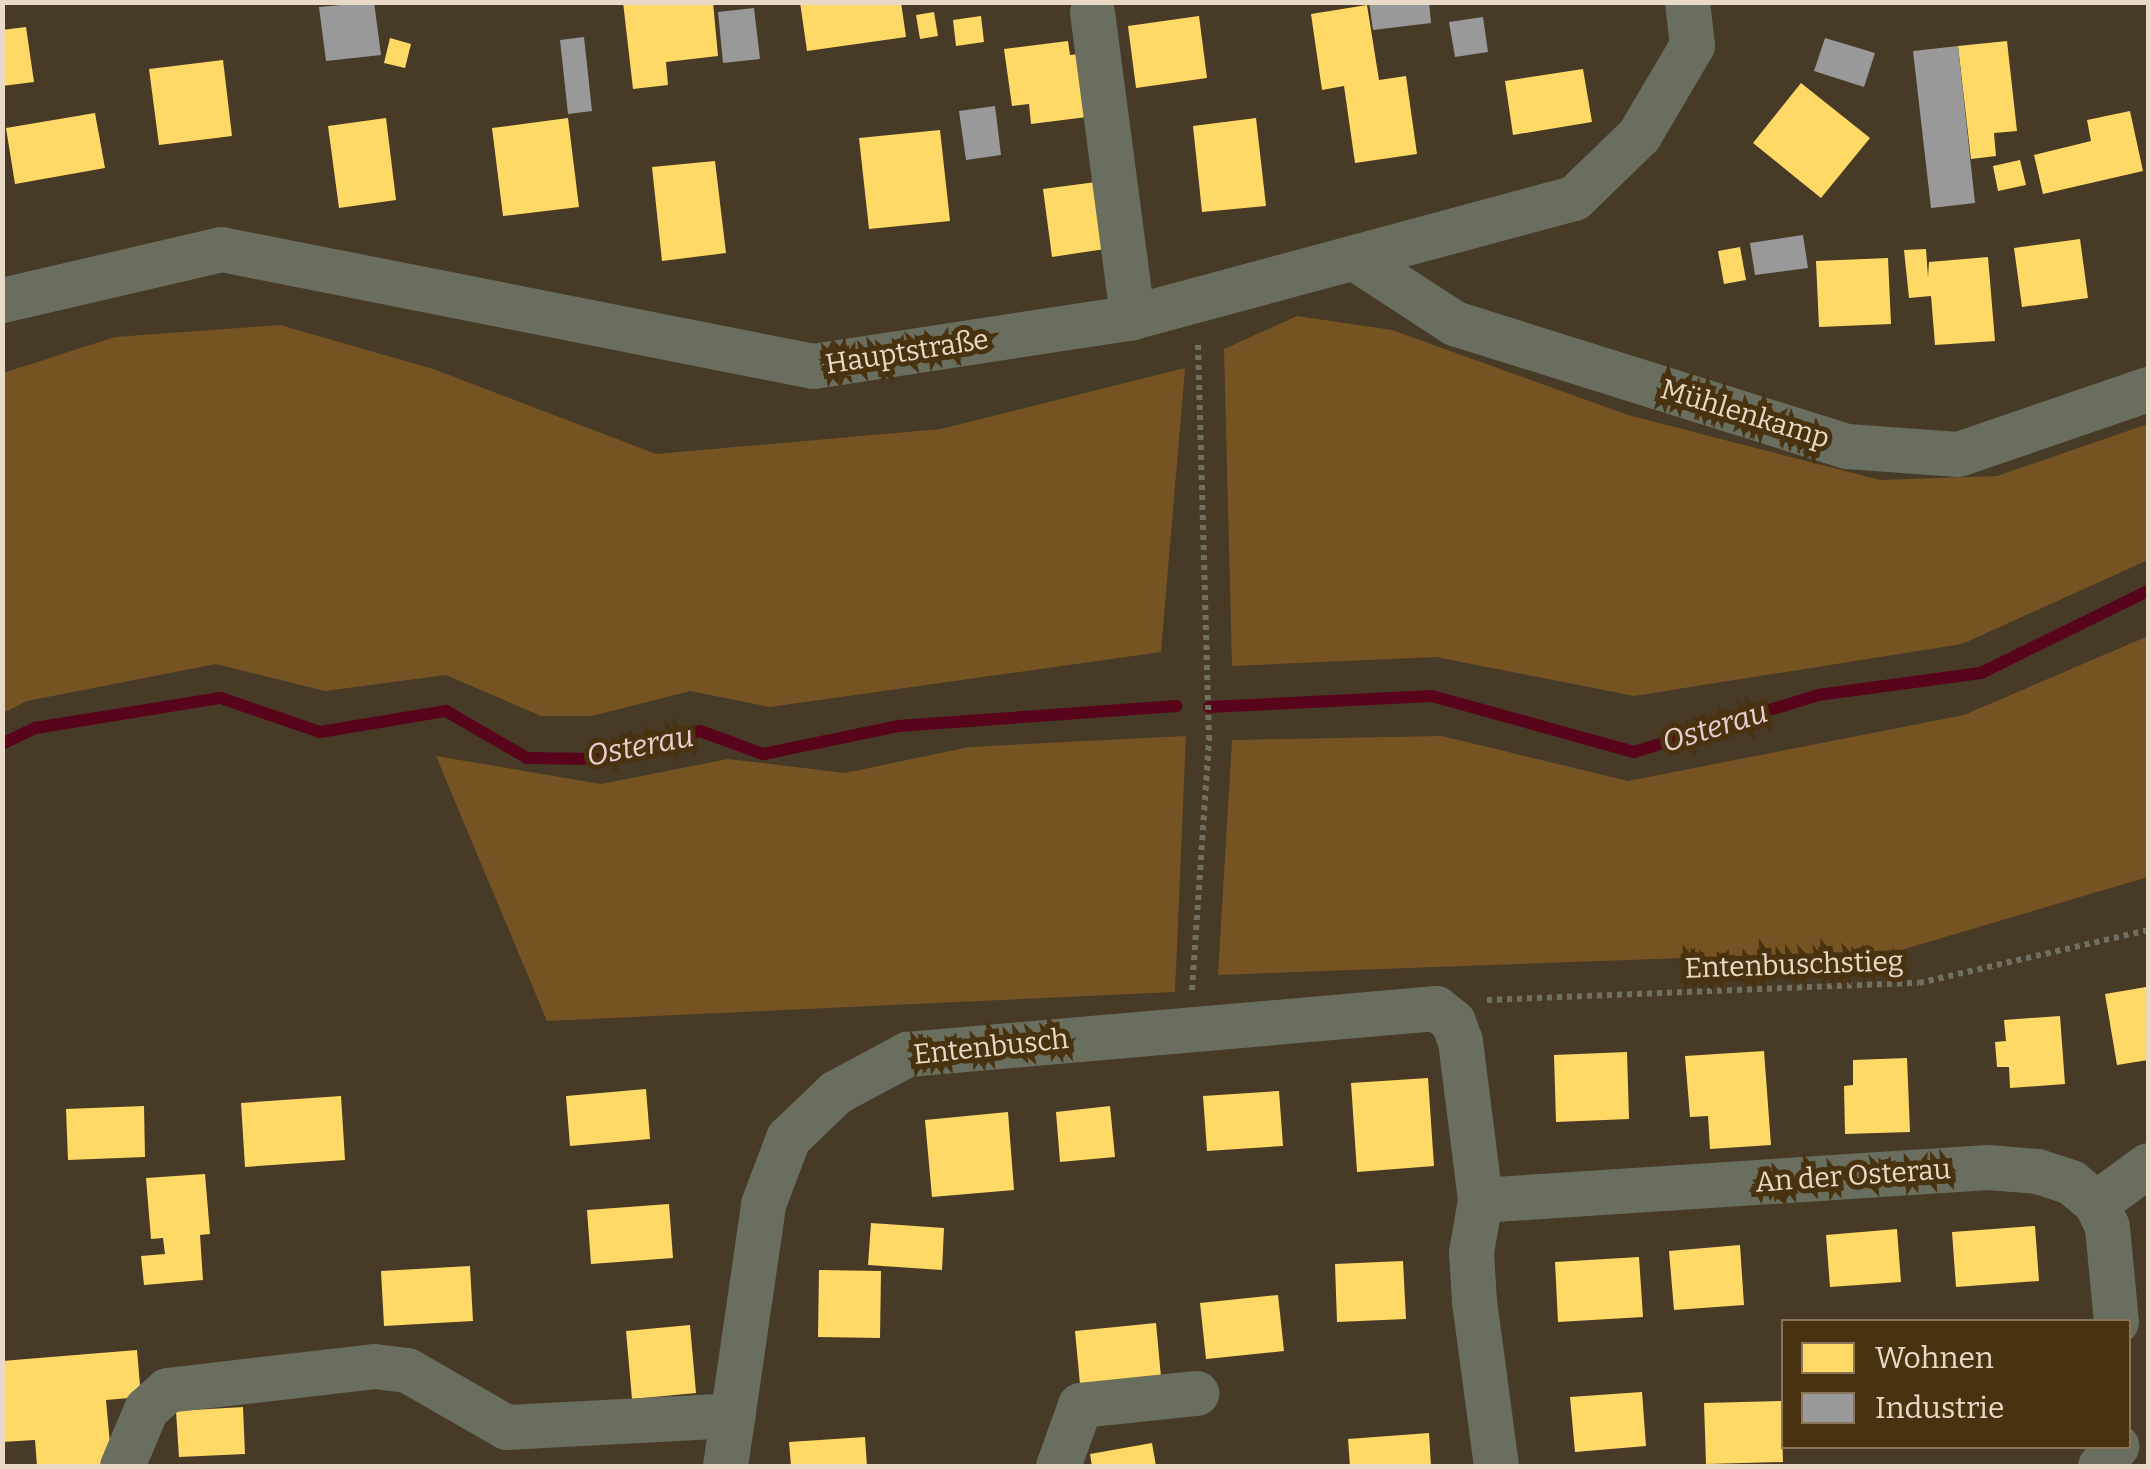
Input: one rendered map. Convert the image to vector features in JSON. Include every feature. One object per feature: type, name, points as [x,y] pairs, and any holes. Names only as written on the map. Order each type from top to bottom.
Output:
[{"type":"street","name":"Hauptstraße","points":[[2,300],[221,249],[814,366],[1132,317],[1359,261],[1574,198],[1639,135],[1692,45],[1687,2]]},
{"type":"street","points":[[1092,12],[1132,317]]},
{"type":"street","name":"Mühlenkamp","points":[[1359,261],[1454,322],[1848,446],[1958,454],[2148,390]]},
{"type":"street","points":[[1436,1008],[1453,1022],[1460,1040],[1480,1200],[1471,1252],[1474,1300],[1496,1466]]},
{"type":"street","name":"Entenbusch","points":[[725,1466],[763,1204],[788,1138],[836,1092],[906,1054],[1189,1026],[1436,1008]]},
{"type":"street","points":[[2116,1319],[2106,1227],[2096,1203],[2148,1165]]},
{"type":"street","name":"An der Osterau","points":[[1480,1200],[1988,1167],[2054,1176],[2096,1203]]},
{"type":"street","points":[[122,1466],[146,1409],[167,1390],[374,1366],[407,1370],[506,1427],[733,1415]]},
{"type":"street","points":[[1058,1466],[1080,1405],[1196,1393]]},
{"type":"path","points":[[1189,1026],[1209,740],[1198,336]]},
{"type":"path","name":"Entenbuschstieg","points":[[1436,1008],[1462,1001],[1919,983],[2148,930]]},
{"type":"shaded area","points":[[1297,316],[1392,330],[1628,415],[1880,480],[1997,476],[2148,424],[2148,560],[1962,644],[1634,696],[1436,657],[1232,666],[1224,349]]},
{"type":"shaded area","points":[[280,325],[433,369],[656,454],[941,429],[1185,368],[1161,652],[770,707],[690,691],[592,716],[541,716],[446,675],[325,691],[216,664],[27,701],[3,713],[3,373],[115,337]]},
{"type":"shaded area","points":[[2148,636],[2148,877],[1901,950],[1218,975],[1232,740],[1442,736],[1628,781],[1964,715]]},
{"type":"shaded area","points":[[1186,736],[1175,992],[547,1021],[436,756],[601,784],[728,759],[845,773],[969,747]]},
{"type":"building: Wohnen","points":[[623,2],[713,2],[718,56],[666,62],[668,85],[633,89]]},
{"type":"building: Wohnen","points":[[800,2],[901,2],[906,37],[807,51]]},
{"type":"building: Wohnen","points":[[1367,5],[1379,80],[1406,76],[1417,154],[1355,163],[1344,86],[1322,90],[1311,14]]},
{"type":"building: Wohnen","points":[[934,12],[938,36],[920,39],[916,15]]},
{"type":"building: Wohnen","points":[[981,16],[984,42],[956,46],[953,20]]},
{"type":"building: Wohnen","points":[[1199,16],[1207,78],[1136,88],[1128,26]]},
{"type":"building: Wohnen","points":[[26,27],[34,82],[2,86],[2,30]]},
{"type":"building: Wohnen","points":[[390,38],[411,44],[405,68],[384,63]]},
{"type":"building: Wohnen","points":[[1068,41],[1070,55],[1087,53],[1095,116],[1031,124],[1029,104],[1012,106],[1004,49]]},
{"type":"building: Wohnen","points":[[2007,41],[2017,131],[1994,133],[1996,156],[1971,159],[1958,46]]},
{"type":"building: Wohnen","points":[[223,60],[232,136],[159,145],[149,69]]},
{"type":"building: Wohnen","points":[[1583,69],[1592,122],[1513,135],[1505,81]]},
{"type":"building: Wohnen","points":[[1801,83],[1870,138],[1821,198],[1753,143]]},
{"type":"building: Wohnen","points":[[2130,111],[2143,171],[2043,194],[2034,155],[2091,141],[2087,120]]},
{"type":"building: Wohnen","points":[[95,113],[105,168],[15,184],[6,128]]},
{"type":"building: Wohnen","points":[[386,118],[396,200],[339,208],[328,126]]},
{"type":"building: Wohnen","points":[[568,118],[579,207],[503,216],[492,128]]},
{"type":"building: Wohnen","points":[[1256,118],[1266,206],[1202,212],[1193,126]]},
{"type":"building: Wohnen","points":[[940,130],[950,221],[869,229],[859,138]]},
{"type":"building: Wohnen","points":[[2020,160],[2026,185],[1998,191],[1993,166]]},
{"type":"building: Wohnen","points":[[715,161],[726,253],[662,261],[652,167]]},
{"type":"building: Wohnen","points":[[1096,182],[1105,249],[1052,257],[1043,189]]},
{"type":"building: Wohnen","points":[[2080,239],[2088,298],[2022,307],[2014,248]]},
{"type":"building: Wohnen","points":[[1740,247],[1746,280],[1724,284],[1718,251]]},
{"type":"building: Wohnen","points":[[1926,249],[1928,277],[1929,262],[1988,257],[1995,341],[1935,345],[1931,296],[1909,298],[1904,250]]},
{"type":"building: Wohnen","points":[[1888,258],[1891,324],[1819,327],[1816,261]]},
{"type":"building: Wohnen","points":[[2146,987],[2148,1060],[2117,1065],[2105,994]]},
{"type":"building: Wohnen","points":[[2060,1016],[2065,1084],[2010,1088],[2009,1067],[1997,1067],[1995,1042],[2006,1041],[2004,1020]]},
{"type":"building: Wohnen","points":[[1764,1051],[1771,1145],[1710,1149],[1708,1116],[1690,1117],[1685,1056]]},
{"type":"building: Wohnen","points":[[1627,1052],[1629,1119],[1556,1122],[1554,1055]]},
{"type":"building: Wohnen","points":[[1907,1058],[1910,1132],[1845,1134],[1844,1086],[1853,1085],[1853,1060]]},
{"type":"building: Wohnen","points":[[1428,1078],[1434,1166],[1357,1172],[1351,1083]]},
{"type":"building: Wohnen","points":[[646,1089],[650,1139],[570,1146],[566,1096]]},
{"type":"building: Wohnen","points":[[1279,1091],[1283,1146],[1207,1151],[1203,1096]]},
{"type":"building: Wohnen","points":[[341,1096],[345,1160],[245,1167],[241,1103]]},
{"type":"building: Wohnen","points":[[144,1106],[145,1157],[68,1160],[66,1109]]},
{"type":"building: Wohnen","points":[[1110,1106],[1115,1157],[1060,1162],[1056,1112]]},
{"type":"building: Wohnen","points":[[1008,1112],[1014,1190],[932,1197],[925,1120]]},
{"type":"building: Wohnen","points":[[205,1174],[210,1234],[200,1235],[203,1280],[144,1285],[141,1256],[165,1254],[163,1238],[151,1239],[146,1178]]},
{"type":"building: Wohnen","points":[[669,1204],[673,1258],[591,1264],[587,1210]]},
{"type":"building: Wohnen","points":[[871,1223],[944,1228],[942,1270],[868,1265]]},
{"type":"building: Wohnen","points":[[2035,1226],[2039,1281],[1956,1287],[1952,1232]]},
{"type":"building: Wohnen","points":[[1897,1229],[1901,1282],[1830,1287],[1826,1235]]},
{"type":"building: Wohnen","points":[[1740,1245],[1744,1305],[1674,1310],[1669,1251]]},
{"type":"building: Wohnen","points":[[1639,1257],[1643,1317],[1558,1322],[1555,1262]]},
{"type":"building: Wohnen","points":[[1403,1261],[1406,1319],[1337,1322],[1335,1264]]},
{"type":"building: Wohnen","points":[[470,1266],[473,1321],[384,1326],[381,1271]]},
{"type":"building: Wohnen","points":[[819,1270],[881,1271],[880,1338],[818,1337]]},
{"type":"building: Wohnen","points":[[1278,1295],[1284,1351],[1206,1359],[1200,1303]]},
{"type":"building: Wohnen","points":[[1156,1323],[1161,1377],[1080,1384],[1075,1331]]},
{"type":"building: Wohnen","points":[[690,1325],[696,1393],[632,1399],[626,1331]]},
{"type":"building: Wohnen","points":[[137,1350],[141,1397],[106,1400],[112,1466],[37,1466],[35,1440],[2,1442],[2,1361]]},
{"type":"building: Wohnen","points":[[1642,1392],[1646,1446],[1575,1452],[1570,1397]]},
{"type":"building: Wohnen","points":[[1781,1401],[1783,1462],[1706,1464],[1704,1403]]},
{"type":"building: Wohnen","points":[[243,1407],[245,1454],[179,1457],[176,1411]]},
{"type":"building: Wohnen","points":[[1429,1433],[1431,1466],[1350,1466],[1348,1439]]},
{"type":"building: Wohnen","points":[[865,1437],[867,1466],[791,1466],[789,1442]]},
{"type":"building: Wohnen","points":[[1152,1443],[1156,1466],[1092,1466],[1090,1454]]},
{"type":"building: Industrie","points":[[374,2],[381,55],[326,61],[319,7]]},
{"type":"building: Industrie","points":[[1369,2],[1429,2],[1431,23],[1373,30]]},
{"type":"building: Industrie","points":[[754,8],[760,59],[723,63],[718,12]]},
{"type":"building: Industrie","points":[[1483,17],[1488,52],[1455,57],[1449,22]]},
{"type":"building: Industrie","points":[[584,37],[592,111],[568,114],[560,40]]},
{"type":"building: Industrie","points":[[1825,38],[1875,53],[1864,87],[1814,71]]},
{"type":"building: Industrie","points":[[1958,46],[1975,203],[1931,208],[1913,51]]},
{"type":"building: Industrie","points":[[995,106],[1001,155],[966,160],[959,111]]},
{"type":"building: Industrie","points":[[1803,235],[1808,268],[1755,275],[1750,243]]},
{"type":"waterway","name":"Osterau","points":[[1209,707],[1432,696],[1634,752],[1818,695],[1981,673],[2148,591]]},
{"type":"waterway","name":"Osterau","points":[[2,744],[35,728],[221,698],[320,732],[446,711],[527,758],[599,759],[700,731],[763,754],[898,726],[1176,706]]}]
